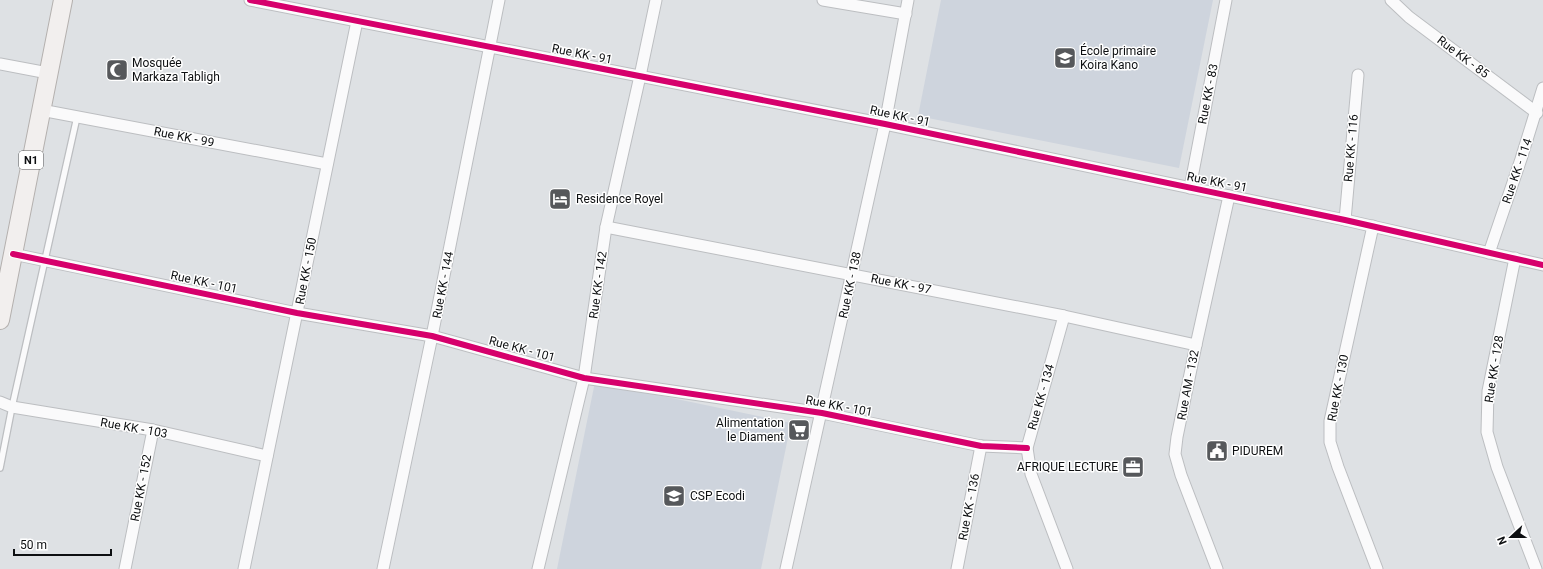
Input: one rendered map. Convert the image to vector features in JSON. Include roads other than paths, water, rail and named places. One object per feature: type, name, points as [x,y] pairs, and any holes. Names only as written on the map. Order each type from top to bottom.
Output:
[{"type":"main road","name":"N1","points":[[0,320],[63,0]]},
{"type":"street","name":"Rue KK - 91","points":[[250,0],[269,2],[357,21],[885,124],[1373,226],[1515,258],[1543,266]]},
{"type":"street","name":"Rue KK - 144","points":[[383,569],[432,336],[499,0]]},
{"type":"street","name":"Rue KK - 142","points":[[538,569],[584,378],[606,227],[656,0]]},
{"type":"street","points":[[823,0],[906,14]]},
{"type":"street","name":"Rue KK - 138","points":[[786,569],[822,413],[885,124],[908,0]]},
{"type":"street","name":"Rue KK - 83","points":[[1190,188],[1226,0]]},
{"type":"street","name":"Rue KK - 85","points":[[1391,0],[1409,16],[1536,113]]},
{"type":"street","name":"Rue KK - 150","points":[[244,569],[357,21]]},
{"type":"street","points":[[0,64],[48,73]]},
{"type":"street","name":"Rue KK - 116","points":[[1345,220],[1358,75]]},
{"type":"street","name":"Rue KK - 114","points":[[1489,253],[1543,88]]},
{"type":"street","name":"Rue KK - 99","points":[[41,110],[327,164]]},
{"type":"street","name":"Rue AM - 132","points":[[1217,569],[1181,475],[1175,454],[1177,437],[1196,345],[1229,196]]},
{"type":"street","name":"Rue KK - 130","points":[[1373,226],[1330,421],[1330,442],[1377,569]]},
{"type":"street","name":"Rue KK - 97","points":[[606,227],[1064,316],[1196,345]]},
{"type":"street","name":"Rue KK - 101","points":[[13,254],[297,312],[432,336],[584,378],[822,413],[981,446],[1027,448]]},
{"type":"street","name":"Rue KK - 128","points":[[1515,258],[1488,391],[1487,432],[1497,467],[1536,569]]},
{"type":"street","name":"Rue KK - 134","points":[[1064,316],[1027,448],[1031,474],[1067,569]]},
{"type":"street","name":"Rue KK - 103","points":[[0,402],[12,406],[153,430],[267,456]]},
{"type":"street","name":"Rue KK - 152","points":[[125,569],[153,430]]},
{"type":"street","name":"Rue KK - 136","points":[[957,569],[981,446]]},
{"type":"lane","points":[[0,468],[12,406],[77,117]]},
{"type":"place","name":"École primaire Koira Kano","points":[[1065,58]]},
{"type":"place","name":"Mosquée Markaza Tabligh","points":[[117,70]]},
{"type":"place","name":"Residence Royel","points":[[560,199]]},
{"type":"place","name":"Alimentation le Diament","points":[[799,430]]},
{"type":"place","name":"PIDUREM","points":[[1217,451]]},
{"type":"place","name":"AFRIQUE LECTURE","points":[[1133,467]]},
{"type":"place","name":"CSP Ecodi","points":[[674,496]]}]
